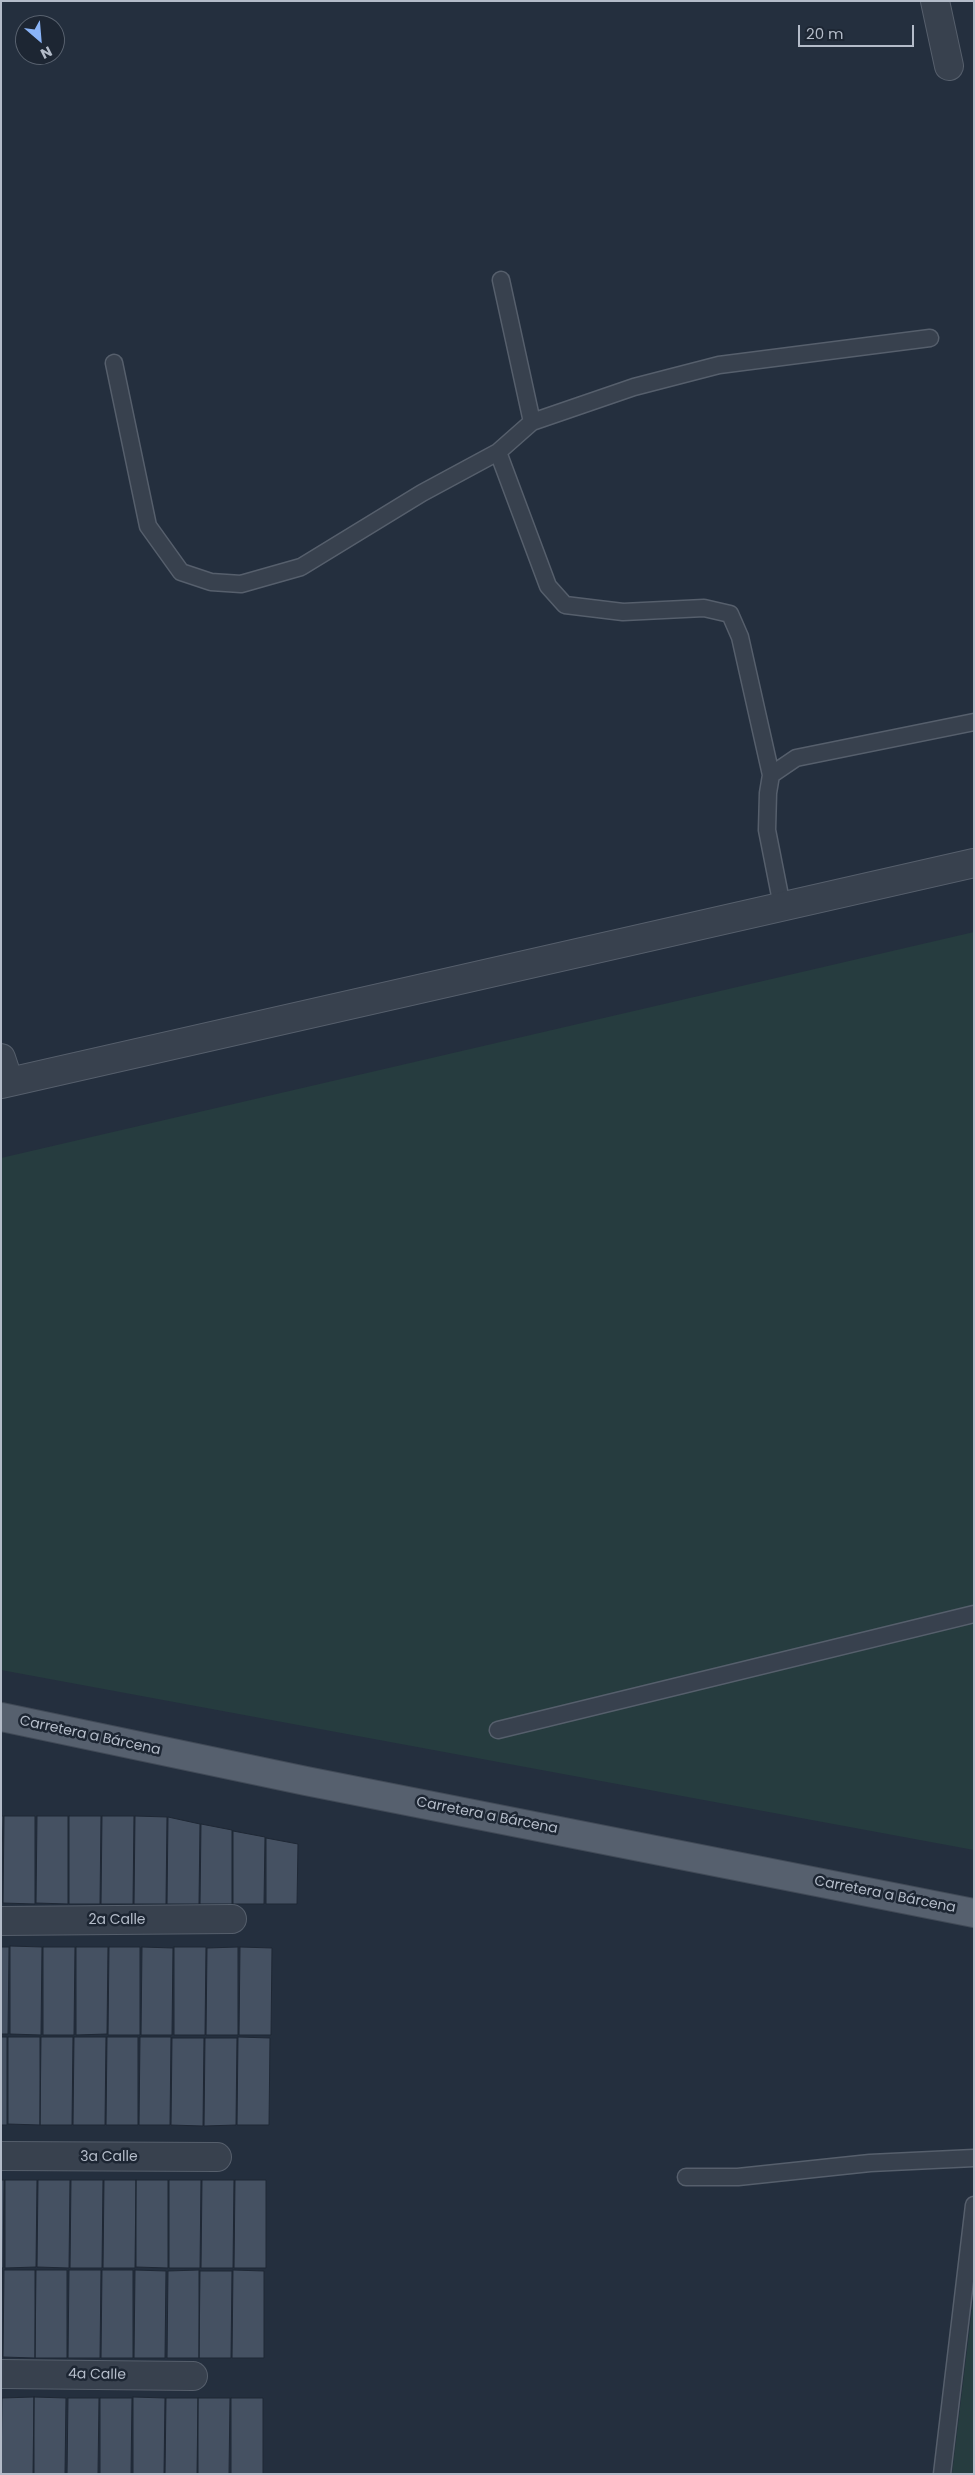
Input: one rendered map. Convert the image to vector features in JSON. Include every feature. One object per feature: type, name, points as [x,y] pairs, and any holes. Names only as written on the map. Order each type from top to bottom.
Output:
[{"type":"main road","name":"Carretera a Bárcena","points":[[1,1718],[974,1912]]},
{"type":"street","points":[[935,1],[949,66]]},
{"type":"street","points":[[4,1075],[974,863]]},
{"type":"street","name":"2a Calle","points":[[1,1921],[232,1919]]},
{"type":"street","name":"3a Calle","points":[[1,2156],[217,2157]]},
{"type":"street","name":"4a Calle","points":[[1,2374],[193,2376]]},
{"type":"lane","points":[[501,280],[532,422]]},
{"type":"lane","points":[[114,363],[148,526],[181,572],[211,582],[241,584],[301,566],[422,493],[498,452],[532,422],[634,387],[719,365],[930,338]]},
{"type":"lane","points":[[498,452],[548,586],[565,606],[623,612],[704,608],[730,614],[740,637],[771,775],[768,793],[767,830],[782,906]]},
{"type":"lane","points":[[771,775],[796,758],[974,722]]},
{"type":"lane","points":[[498,1730],[974,1614]]},
{"type":"lane","points":[[686,2177],[738,2177],[870,2163],[974,2158]]},
{"type":"lane","points":[[942,2474],[974,2205]]},
{"type":"lane","points":[[964,2298],[974,2312]]},
{"type":"green space","points":[[974,932],[974,1850],[1,1670],[1,1158]]},
{"type":"green space","points":[[974,2293],[974,2474],[952,2474]]},
{"type":"building","points":[[1,1816],[3,1816],[1,1903]]},
{"type":"building","points":[[4,1816],[35,1816],[35,1904],[3,1903]]},
{"type":"building","points":[[37,1816],[68,1816],[68,1904],[36,1903]]},
{"type":"building","points":[[69,1816],[101,1816],[100,1904],[69,1904]]},
{"type":"building","points":[[102,1816],[134,1816],[133,1904],[101,1904]]},
{"type":"building","points":[[135,1816],[167,1817],[166,1904],[134,1904]]},
{"type":"building","points":[[168,1817],[200,1824],[199,1904],[167,1904]]},
{"type":"building","points":[[201,1824],[232,1830],[232,1904],[200,1904]]},
{"type":"building","points":[[233,1831],[265,1837],[264,1904],[233,1904]]},
{"type":"building","points":[[266,1838],[298,1844],[297,1904],[266,1904]]},
{"type":"building","points":[[10,1946],[42,1947],[41,2035],[10,2034]]},
{"type":"building","points":[[1,1947],[9,1947],[8,2034],[1,2034]]},
{"type":"building","points":[[43,1947],[75,1947],[74,2035],[43,2035]]},
{"type":"building","points":[[76,1947],[108,1947],[107,2034],[76,2035]]},
{"type":"building","points":[[109,1947],[140,1947],[140,2035],[108,2035]]},
{"type":"building","points":[[142,1947],[173,1948],[172,2035],[141,2035]]},
{"type":"building","points":[[174,1947],[206,1947],[205,2035],[174,2035]]},
{"type":"building","points":[[238,1947],[238,2035],[206,2035],[207,1948]]},
{"type":"building","points":[[240,1947],[272,1948],[271,2035],[239,2035]]},
{"type":"building","points":[[1,2037],[7,2037],[7,2125],[1,2125]]},
{"type":"building","points":[[8,2037],[40,2037],[40,2125],[8,2124]]},
{"type":"building","points":[[41,2037],[73,2037],[72,2125],[40,2125]]},
{"type":"building","points":[[74,2037],[106,2037],[105,2125],[73,2125]]},
{"type":"building","points":[[107,2037],[138,2037],[138,2125],[106,2125]]},
{"type":"building","points":[[140,2037],[171,2037],[170,2125],[139,2125]]},
{"type":"building","points":[[238,2037],[270,2038],[269,2125],[237,2125]]},
{"type":"building","points":[[172,2038],[204,2038],[203,2126],[171,2125]]},
{"type":"building","points":[[205,2038],[237,2038],[236,2125],[204,2126]]},
{"type":"building","points":[[1,2180],[4,2180],[3,2268],[1,2268]]},
{"type":"building","points":[[5,2180],[37,2180],[36,2267],[5,2268]]},
{"type":"building","points":[[38,2180],[70,2180],[69,2268],[37,2267]]},
{"type":"building","points":[[71,2180],[103,2180],[102,2268],[70,2268]]},
{"type":"building","points":[[104,2180],[136,2180],[135,2268],[103,2268]]},
{"type":"building","points":[[136,2180],[168,2180],[168,2268],[136,2267]]},
{"type":"building","points":[[169,2180],[201,2180],[200,2268],[169,2268]]},
{"type":"building","points":[[202,2180],[234,2180],[233,2268],[201,2268]]},
{"type":"building","points":[[235,2180],[266,2180],[266,2268],[234,2268]]},
{"type":"building","points":[[1,2270],[2,2270],[1,2357]]},
{"type":"building","points":[[4,2270],[35,2270],[35,2358],[3,2357]]},
{"type":"building","points":[[36,2270],[67,2270],[67,2358],[35,2358]]},
{"type":"building","points":[[69,2270],[101,2270],[100,2358],[68,2358]]},
{"type":"building","points":[[102,2270],[133,2270],[133,2358],[101,2358]]},
{"type":"building","points":[[135,2270],[166,2271],[165,2358],[134,2358]]},
{"type":"building","points":[[199,2270],[199,2358],[167,2358],[168,2271]]},
{"type":"building","points":[[233,2270],[264,2271],[264,2358],[232,2358]]},
{"type":"building","points":[[200,2271],[232,2271],[231,2358],[199,2358]]},
{"type":"building","points":[[34,2397],[66,2398],[65,2474],[34,2474]]},
{"type":"building","points":[[34,2397],[33,2474],[1,2474],[2,2398]]},
{"type":"building","points":[[133,2397],[165,2398],[164,2474],[133,2474]]},
{"type":"building","points":[[68,2398],[99,2398],[98,2474],[67,2474]]},
{"type":"building","points":[[100,2398],[132,2398],[131,2474],[100,2474]]},
{"type":"building","points":[[166,2398],[198,2398],[197,2474],[165,2474]]},
{"type":"building","points":[[198,2398],[230,2398],[229,2474],[198,2474]]},
{"type":"building","points":[[231,2398],[263,2398],[263,2474],[231,2474]]}]
